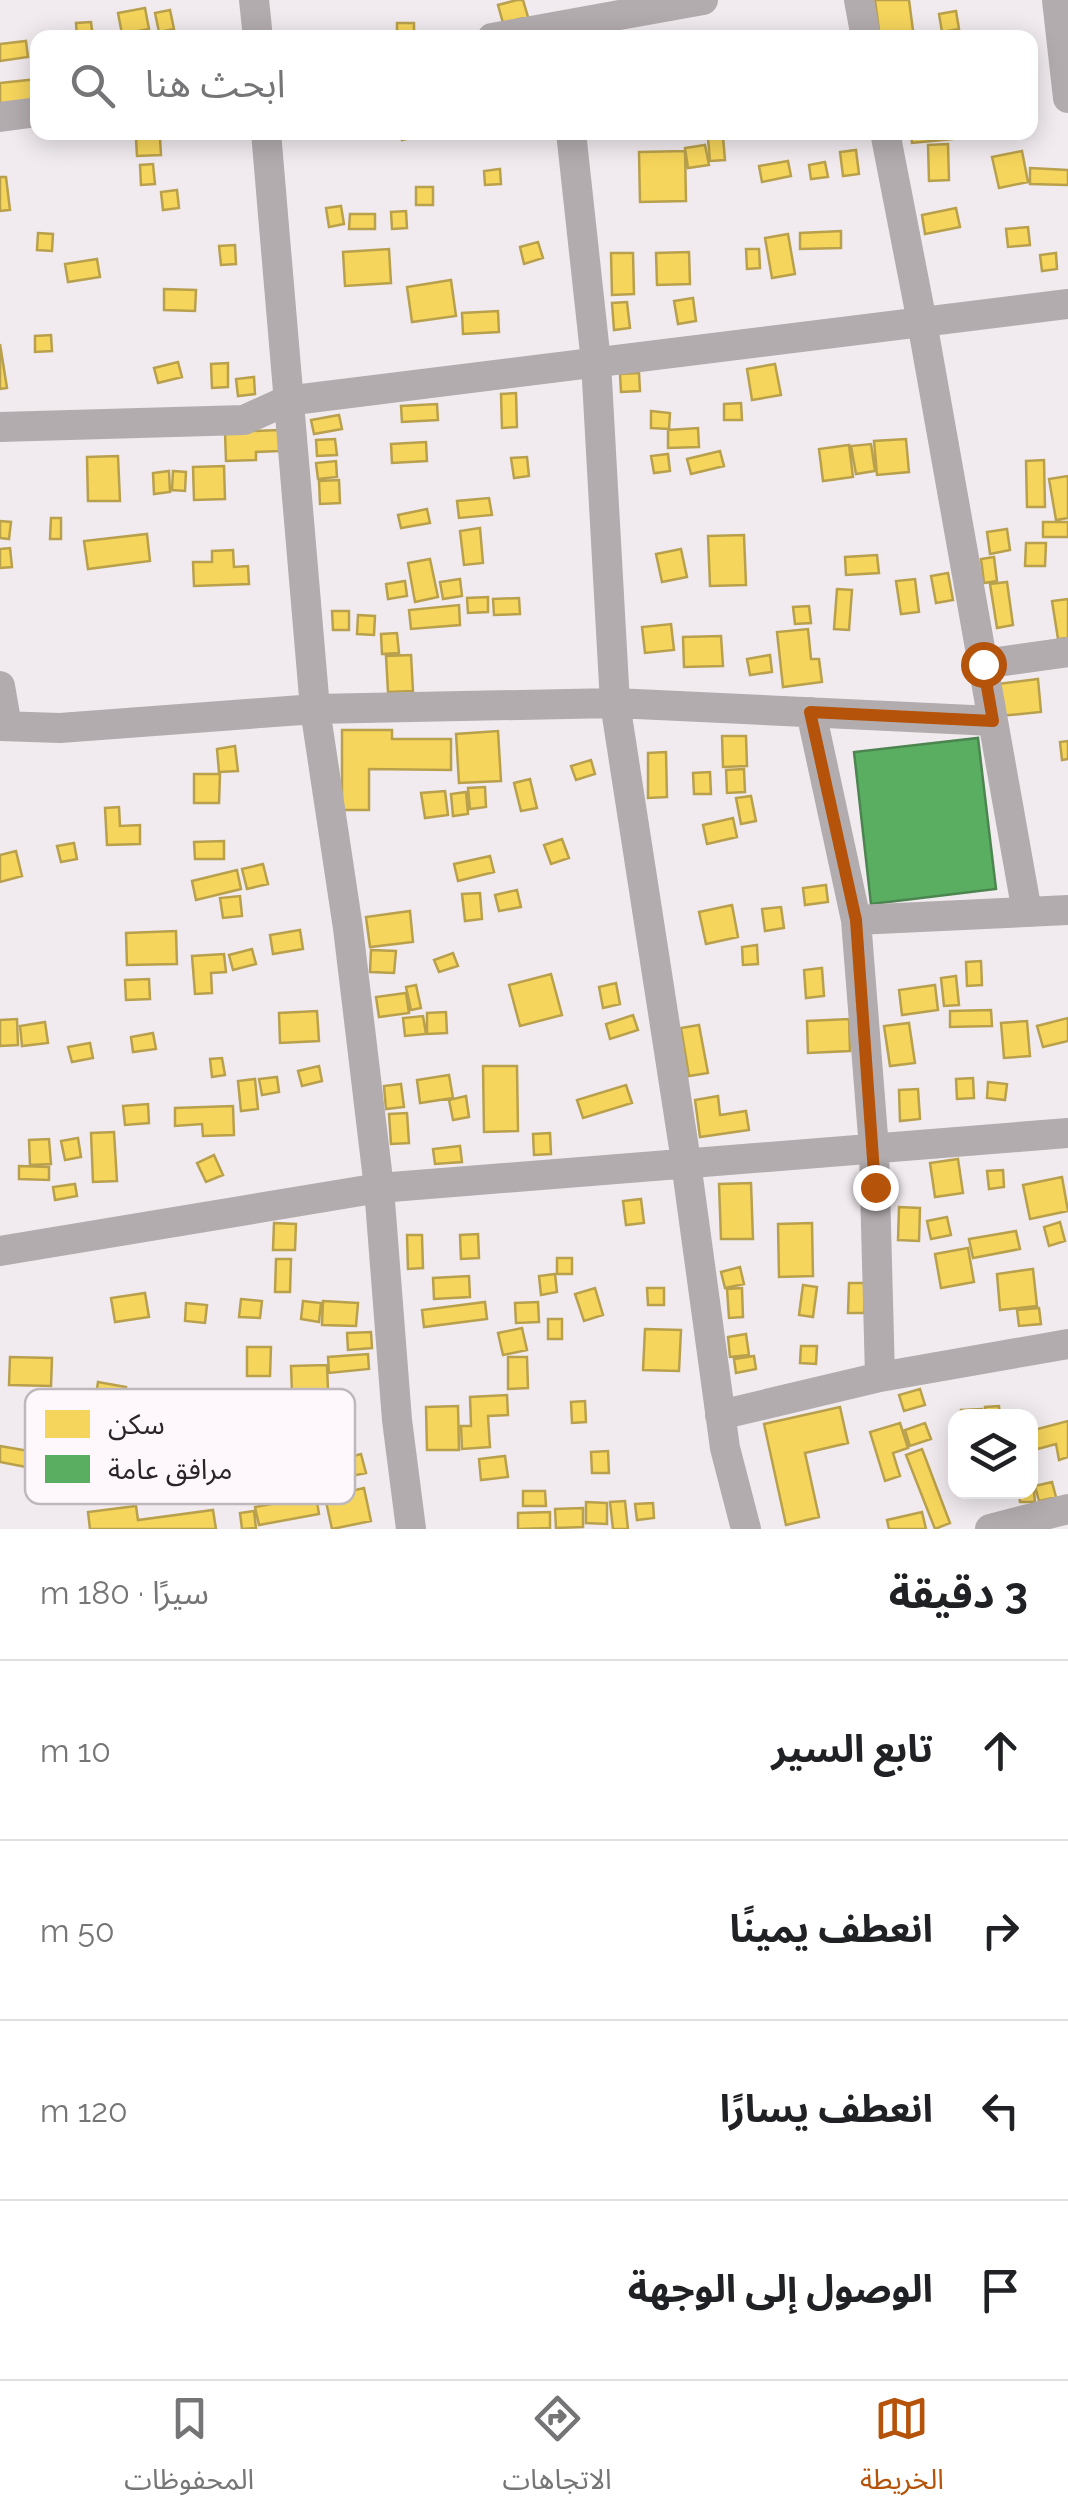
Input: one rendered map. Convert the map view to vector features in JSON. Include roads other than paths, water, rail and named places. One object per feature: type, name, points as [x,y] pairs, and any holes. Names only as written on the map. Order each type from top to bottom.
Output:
[{"type":"street","points":[[254,0],[257,30]]},
{"type":"street","points":[[524,30],[559,21],[703,0]]},
{"type":"street","points":[[858,0],[864,30]]},
{"type":"street","points":[[1057,0],[1068,98]]},
{"type":"street","points":[[0,118],[30,113]]},
{"type":"street","points":[[267,140],[315,709],[348,928],[379,1188],[397,1420],[411,1529]]},
{"type":"street","points":[[572,140],[596,362],[615,703],[686,1163],[725,1448],[746,1529]]},
{"type":"street","points":[[887,140],[1027,912]]},
{"type":"street","points":[[0,426],[244,420],[286,401],[1068,304]]},
{"type":"street","points":[[983,664],[1068,652]]},
{"type":"street","points":[[0,686],[4,726],[60,728],[315,709],[615,703],[993,721]]},
{"type":"street","points":[[810,712],[856,920],[874,1149],[880,1377]]},
{"type":"street","points":[[856,920],[1068,910]]},
{"type":"street","points":[[0,1251],[379,1188],[1068,1133]]},
{"type":"street","points":[[720,1415],[880,1377],[1068,1344]]},
{"type":"street","points":[[990,1529],[1062,1517]]}]
